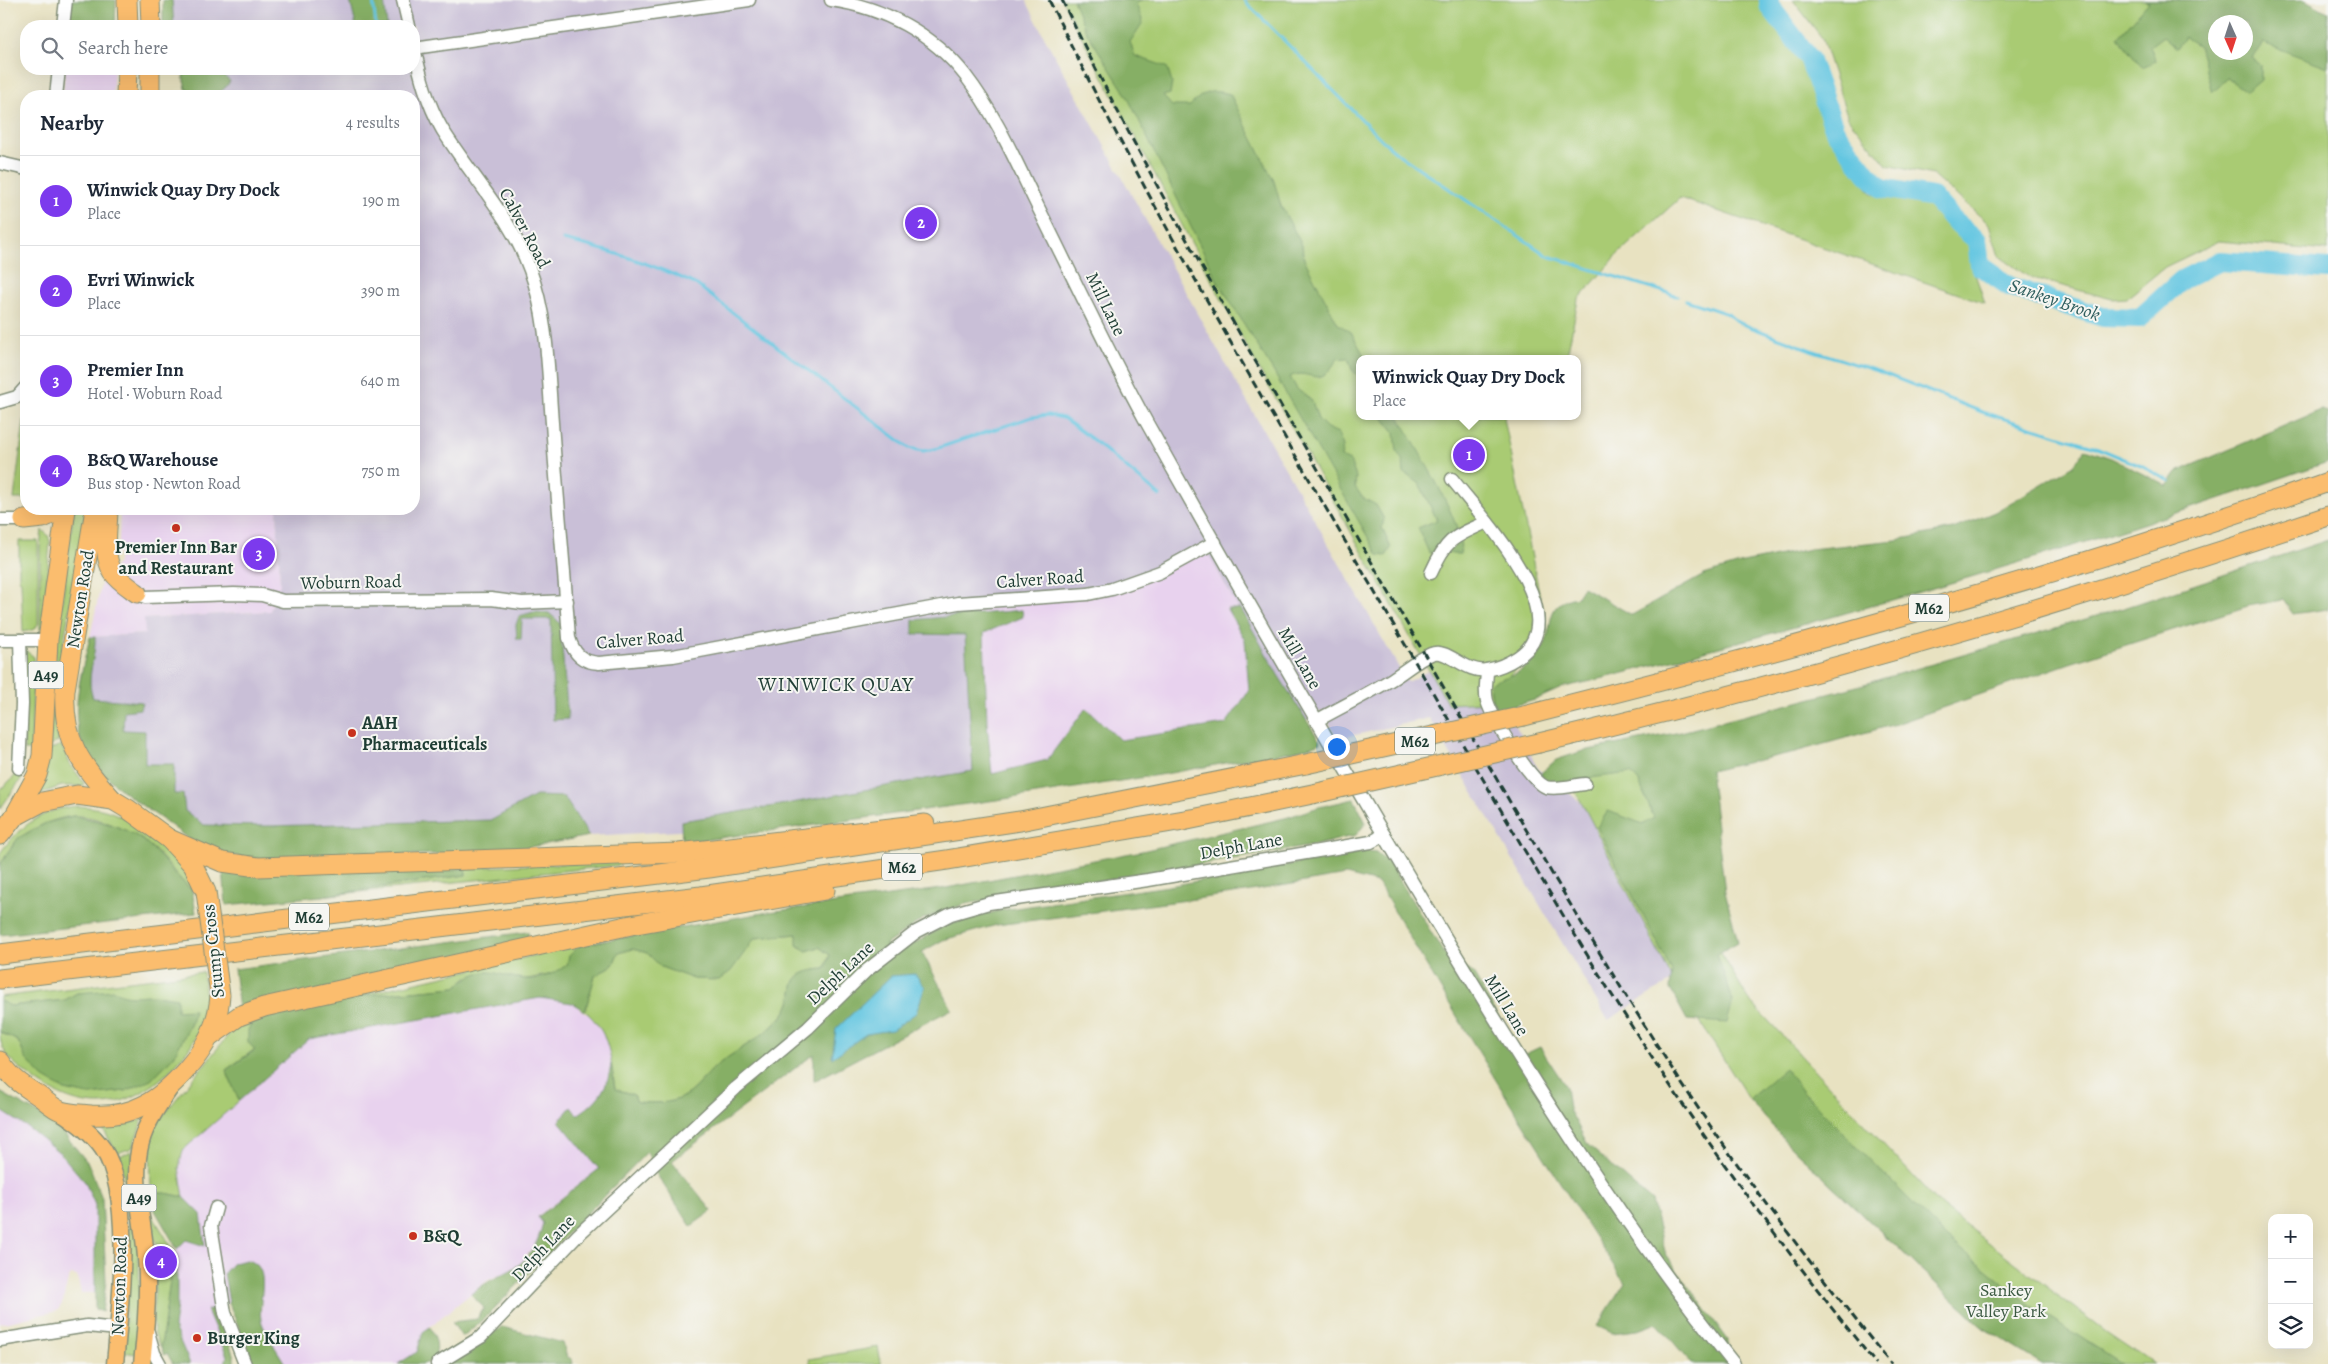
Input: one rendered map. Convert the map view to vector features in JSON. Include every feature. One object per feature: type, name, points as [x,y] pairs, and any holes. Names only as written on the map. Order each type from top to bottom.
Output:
[{"type":"highway","points":[[127,0],[128,20]]},
{"type":"highway","points":[[150,0],[151,20]]},
{"type":"highway","points":[[126,90],[127,75]]},
{"type":"highway","points":[[150,75],[150,90]]},
{"type":"highway","name":"M62","points":[[0,954],[709,868],[1011,823],[1306,764],[1524,716],[1841,634],[2067,568],[2328,482]]},
{"type":"highway","points":[[24,520],[43,518],[50,515]]},
{"type":"highway","name":"Newton Road","points":[[14,817],[37,775],[42,756],[48,640],[64,515]]},
{"type":"highway","name":"Newton Road","points":[[94,515],[65,690],[65,719],[70,740],[79,759],[113,800]]},
{"type":"highway","points":[[108,515],[107,554],[109,565],[116,576],[137,593]]},
{"type":"highway","name":"M62","points":[[0,979],[701,896],[947,860],[1190,819],[1322,792],[1686,708],[1911,647],[2048,607],[2328,516]]},
{"type":"highway","points":[[169,839],[222,862],[258,867],[679,853],[907,826],[1178,789]]},
{"type":"highway","name":"Stump Cross","points":[[0,835],[14,817],[42,802],[66,796],[88,796],[113,800],[128,809],[169,839],[193,865],[206,892],[220,995],[217,1017],[211,1036],[194,1061],[154,1101],[118,1115],[95,1115],[60,1111],[6,1075],[0,1061]]},
{"type":"highway","points":[[211,1036],[239,1016],[264,1007],[622,927],[1032,855],[1190,819]]},
{"type":"main road","name":"Newton Road","points":[[142,1364],[146,1317],[146,1257],[139,1196],[139,1151],[145,1131],[171,1086]]},
{"type":"main road","name":"Newton Road","points":[[60,1111],[94,1137],[103,1150],[113,1171],[121,1212],[118,1329],[115,1364]]},
{"type":"street","points":[[64,20],[66,0]]},
{"type":"street","points":[[403,0],[408,20]]},
{"type":"street","points":[[420,46],[748,0]]},
{"type":"street","name":"Mill Lane","points":[[830,0],[851,3],[880,12],[908,26],[945,53],[979,93],[996,121],[1132,394],[1316,721],[1516,1054],[1584,1161],[1693,1313],[1734,1364]]},
{"type":"street","points":[[57,90],[58,75]]},
{"type":"street","name":"Calver Road","points":[[420,75],[431,108],[442,129],[493,200],[516,240],[530,269],[539,298],[546,351],[569,638],[579,657],[592,662],[659,657],[958,603],[1088,594],[1112,589],[1160,572],[1214,542]]},
{"type":"street","points":[[0,163],[20,168]]},
{"type":"street","points":[[0,402],[17,397],[20,394]]},
{"type":"street","points":[[1316,721],[1394,678],[1430,654],[1438,652],[1474,670],[1487,670],[1510,662],[1533,644],[1538,632],[1539,621],[1535,602],[1516,564],[1452,479]]},
{"type":"street","points":[[0,520],[24,520]]},
{"type":"street","points":[[1431,573],[1440,552],[1449,540],[1486,522]]},
{"type":"street","name":"Woburn Road","points":[[137,593],[145,597],[262,595],[283,601],[492,599],[522,603],[567,601]]},
{"type":"street","points":[[0,640],[48,640]]},
{"type":"street","points":[[19,768],[22,704],[20,640]]},
{"type":"street","points":[[1487,670],[1485,688],[1488,702],[1524,766],[1540,784],[1546,787],[1585,784]]},
{"type":"street","name":"Delph Lane","points":[[437,1364],[481,1338],[578,1235],[736,1088],[808,1028],[885,954],[924,927],[951,914],[989,903],[1371,842],[1384,835]]},
{"type":"street","points":[[216,1208],[211,1226],[225,1312],[243,1361]]},
{"type":"street","points":[[146,1317],[149,1340],[160,1364]]},
{"type":"street","points":[[0,1340],[87,1326],[118,1329]]},
{"type":"shaded area","points":[[171,0],[1026,0],[1047,42],[1225,363],[1407,682],[1445,662],[1490,675],[1538,769],[1582,803],[1673,980],[1608,1020],[1429,718],[1338,739],[1322,711],[1301,723],[1206,550],[1137,582],[973,603],[987,792],[696,830],[589,836],[503,852],[199,846],[136,801],[105,774],[86,750],[77,713],[80,676],[90,637],[145,634],[144,619],[270,611],[280,584],[277,515],[420,515],[420,90],[187,90],[183,75],[420,75],[420,20],[172,20]]},
{"type":"shaded area","points":[[65,75],[114,75],[112,90],[63,90]]},
{"type":"shaded area","points":[[120,515],[277,515],[280,584],[270,611],[145,619],[145,634],[90,637],[102,580],[118,563]]},
{"type":"shaded area","points":[[1206,550],[1309,737],[987,792],[973,603]]},
{"type":"shaded area","points":[[540,998],[572,1003],[598,1022],[610,1049],[611,1064],[609,1079],[603,1092],[591,1106],[577,1115],[571,1108],[600,1168],[538,1216],[543,1223],[539,1240],[518,1267],[488,1280],[423,1332],[417,1352],[398,1364],[285,1364],[261,1322],[262,1280],[229,1303],[207,1310],[227,1356],[226,1363],[190,1364],[174,1327],[177,1305],[177,1249],[186,1240],[205,1246],[201,1214],[184,1197],[179,1179],[179,1168],[183,1150],[309,1039]]},
{"type":"shaded area","points":[[0,1110],[27,1127],[60,1153],[85,1182],[95,1205],[95,1293],[81,1293],[77,1276],[71,1275],[62,1304],[57,1311],[0,1324]]},
{"type":"green space","points":[[71,0],[116,0],[115,20],[69,20]]},
{"type":"green space","points":[[163,0],[172,0],[174,20],[163,20]]},
{"type":"green space","points":[[350,0],[384,0],[386,20],[355,20]]},
{"type":"green space","points":[[1062,0],[1761,0],[1762,8],[1804,66],[1828,135],[1872,194],[1928,205],[1970,247],[1974,271],[1985,303],[1680,198],[1619,253],[1578,300],[1567,355],[1356,355],[1356,420],[1504,420],[1547,632],[1488,702],[1448,704],[1255,362]]},
{"type":"green space","points":[[1073,0],[1142,0],[1136,4],[1143,22],[1130,42],[1135,56],[1167,67],[1172,83],[1170,94],[1163,96],[1172,106],[1190,106],[1207,93],[1230,94],[1274,181],[1281,206],[1302,245],[1304,259],[1338,324],[1351,332],[1364,355],[1356,355],[1356,374],[1352,370],[1348,358],[1337,359],[1324,375],[1319,377],[1297,374],[1290,377],[1297,389],[1312,401],[1318,419],[1327,428],[1338,433],[1343,446],[1341,457],[1350,461],[1356,477],[1355,487],[1363,498],[1376,505],[1384,519],[1382,528],[1391,548],[1386,556],[1378,555],[1273,371],[1217,280],[1127,96],[1086,31]]},
{"type":"green space","points":[[1793,0],[2192,0],[2208,15],[2208,60],[2253,60],[2253,26],[2328,31],[2328,251],[2219,241],[2165,267],[2127,298],[2112,299],[2029,277],[1999,256],[1989,224],[1933,175],[1887,165],[1848,118],[1822,38]]},
{"type":"green space","points":[[2144,0],[2305,0],[2328,12],[2328,67],[2263,43],[2253,57],[2253,15],[2208,15],[2208,60],[2253,59],[2261,65],[2261,80],[2247,92],[2227,78],[2212,92],[2199,46],[2185,37],[2177,48],[2163,36],[2150,46],[2156,61],[2142,67],[2118,37],[2149,2]]},
{"type":"green space","points":[[183,75],[224,75],[230,81],[222,90],[186,89]]},
{"type":"green space","points":[[2321,410],[2328,412],[2328,462],[2187,510],[1973,576],[1830,618],[1613,676],[1564,687],[1535,700],[1498,710],[1493,709],[1490,684],[1516,673],[1533,660],[1545,645],[1553,612],[1565,600],[1577,597],[1583,587],[1632,615],[1704,575],[1743,563],[1810,549],[1896,540],[1953,529],[1995,512],[2074,465],[2085,449],[2111,458],[2167,486],[2177,472]]},
{"type":"green space","points":[[1385,420],[1401,420],[1438,485],[1456,525],[1460,541],[1460,554],[1452,554],[1445,550],[1429,553],[1418,528],[1437,520],[1419,483],[1404,473],[1403,461],[1397,452],[1395,433]]},
{"type":"green space","points":[[20,452],[20,499],[14,499]]},
{"type":"green space","points":[[73,515],[87,515],[54,693],[55,726],[59,741],[50,746],[52,678]]},
{"type":"green space","points":[[42,530],[48,535],[50,542],[44,621],[40,630],[40,547]]},
{"type":"green space","points":[[2328,540],[2328,609],[2293,614],[2283,600],[2248,606],[2070,663],[1896,724],[1795,752],[1710,771],[1725,892],[1738,942],[1717,954],[1733,1001],[1727,1023],[1687,1020],[1670,989],[1672,971],[1597,827],[1608,811],[1643,824],[1654,818],[1639,782],[1631,773],[1581,779],[1555,790],[1540,774],[1556,760],[1583,751],[1681,732],[1840,691],[2127,607]]},
{"type":"green space","points":[[19,541],[38,541],[38,624],[35,629],[23,632],[21,582],[19,579]]},
{"type":"green space","points":[[1227,609],[1241,609],[1278,675],[1321,743],[1299,750],[1165,774],[1011,798],[682,843],[681,821],[973,771],[965,635],[913,634],[913,620],[1022,610],[1023,617],[984,633],[987,723],[992,774],[1047,760],[1086,708],[1120,740],[1226,724],[1249,691],[1245,640]]},
{"type":"green space","points":[[534,612],[549,613],[560,623],[568,719],[553,720],[551,619],[522,619],[521,639],[517,639],[516,625],[519,616]]},
{"type":"green space","points":[[90,637],[95,637],[90,675],[93,698],[142,702],[140,709],[124,711],[123,730],[145,731],[145,764],[174,764],[174,794],[183,794],[185,811],[204,825],[267,826],[492,820],[535,796],[564,797],[589,836],[503,852],[259,859],[229,855],[207,849],[188,839],[129,796],[102,772],[91,759],[83,745],[78,731],[77,707]]},
{"type":"green space","points":[[25,650],[34,657],[31,750],[24,750]]},
{"type":"green space","points":[[61,745],[70,764],[84,783],[83,786],[62,786],[33,796],[49,750]]},
{"type":"green space","name":"Sankey Valley Park","points":[[1636,768],[1702,921],[1749,1000],[1941,1206],[2106,1332],[2153,1364],[2042,1364],[1981,1326],[1788,1144],[1749,1099],[1673,980],[1582,803],[1564,775]]},
{"type":"green space","points":[[17,770],[20,770],[24,775],[0,809],[0,790],[17,774]]},
{"type":"green space","points":[[1354,799],[1366,823],[1356,835],[1317,845],[965,904],[923,919],[885,945],[905,949],[944,926],[1002,910],[1169,886],[1368,851],[1376,852],[1390,864],[1443,952],[1473,973],[1521,1056],[1540,1047],[1566,1087],[1569,1109],[1588,1145],[1652,1201],[1666,1255],[1728,1340],[1727,1364],[1692,1364],[1657,1323],[1638,1330],[1612,1333],[1597,1326],[1625,1283],[1499,1085],[1378,883],[1346,875],[1233,894],[997,925],[943,940],[922,952],[952,1009],[814,1081],[814,1054],[672,1161],[712,1211],[691,1226],[657,1175],[647,1152],[487,1316],[462,1337],[452,1322],[477,1319],[484,1308],[471,1294],[523,1261],[538,1240],[543,1223],[538,1217],[599,1169],[559,1121],[571,1107],[577,1115],[591,1105],[601,1094],[610,1073],[611,1064],[615,1089],[634,1095],[637,1102],[662,1103],[680,1098],[694,1089],[716,1066],[761,1036],[777,1022],[789,1006],[796,979],[802,974],[825,969],[830,955],[819,947],[807,951],[797,945],[797,934],[755,938],[731,971],[719,980],[694,979],[661,967],[647,953],[633,949],[618,953],[613,965],[595,976],[585,1011],[572,1003],[540,998],[309,1039],[239,1101],[226,1070],[255,1050],[248,1042],[248,1030],[252,1021],[268,1014],[356,996],[456,987],[476,974],[483,972],[515,978],[537,978],[553,973],[567,965],[569,956],[580,945],[769,912],[941,889],[1142,851],[1285,818],[1319,807]]},
{"type":"green space","points":[[77,806],[99,809],[121,816],[153,837],[180,863],[188,876],[192,890],[156,851],[143,841],[113,825],[82,816],[59,819],[31,830],[14,843],[0,866],[0,853],[24,827],[33,820],[53,811]]},
{"type":"green space","points":[[73,816],[115,826],[144,841],[192,890],[196,913],[0,935],[0,865],[18,838],[46,823]]},
{"type":"green space","points":[[620,861],[620,865],[321,896],[466,875],[465,868]]},
{"type":"green space","points":[[465,868],[466,875],[321,896],[226,905],[223,869]]},
{"type":"green space","points":[[528,932],[529,941],[239,1009],[234,969]]},
{"type":"green space","points":[[798,934],[798,946],[807,951],[819,947],[830,955],[825,969],[802,974],[796,979],[789,1006],[777,1022],[761,1036],[716,1066],[694,1089],[680,1098],[662,1103],[637,1102],[634,1095],[615,1089],[605,1037],[594,1020],[585,1011],[595,976],[613,965],[618,953],[633,949],[647,953],[661,967],[694,979],[719,980],[755,938]]},
{"type":"green space","points":[[580,945],[569,956],[567,965],[553,974],[527,979],[467,977],[456,987],[356,996]]},
{"type":"green space","points":[[203,972],[206,996],[204,1017],[199,1032],[191,1045],[177,1063],[159,1080],[141,1093],[122,1101],[103,1104],[84,1103],[64,1097],[45,1087],[20,1068],[10,1059],[2,1045],[0,1032],[18,1041],[26,1059],[65,1090],[90,1095],[125,1091],[174,1056],[191,1023],[177,1011],[151,995],[135,997],[77,993],[65,1000],[10,1006],[0,1001],[0,997]]},
{"type":"green space","points":[[114,990],[128,996],[156,995],[177,998],[177,1011],[194,1010],[191,1023],[174,1056],[151,1080],[125,1091],[89,1095],[65,1090],[43,1077],[26,1059],[18,1041],[0,1032],[0,1001],[11,1006],[65,1000],[77,993]]},
{"type":"green space","points":[[252,1021],[255,1049],[226,1070],[239,1101],[183,1150],[179,1168],[184,1197],[151,1190],[150,1138],[160,1119],[230,1033]]},
{"type":"green space","points":[[1785,1068],[1803,1092],[1947,1238],[2032,1306],[2122,1364],[2042,1364],[1981,1326],[1788,1144],[1749,1099]]},
{"type":"green space","points":[[0,1092],[55,1123],[88,1163],[102,1198],[106,1281],[102,1312],[95,1309],[95,1205],[85,1182],[60,1153],[27,1127],[0,1110]]},
{"type":"green space","points":[[143,1119],[132,1148],[117,1153],[102,1127],[123,1125]]},
{"type":"green space","points":[[132,1151],[139,1278],[136,1354],[124,1352],[130,1214],[126,1184],[119,1156]]},
{"type":"green space","points":[[151,1190],[184,1197],[201,1214],[205,1246],[186,1240],[177,1249],[152,1205]]},
{"type":"green space","points":[[149,1210],[174,1251],[161,1347],[153,1324],[158,1256],[157,1244],[150,1230]]},
{"type":"green space","points":[[174,1251],[177,1254],[177,1305],[174,1327],[190,1364],[173,1364],[167,1353],[164,1355],[161,1347]]},
{"type":"green space","points":[[247,1260],[255,1264],[260,1270],[262,1287],[260,1315],[262,1323],[285,1364],[253,1364],[229,1303],[224,1273],[233,1263]]},
{"type":"green space","points":[[217,1307],[234,1357],[234,1364],[225,1364],[227,1356],[207,1310]]},
{"type":"green space","points":[[430,1327],[435,1337],[437,1348],[434,1358],[423,1364],[398,1364],[417,1352],[423,1332]]},
{"type":"green space","points":[[502,1327],[563,1343],[567,1357],[572,1359],[573,1364],[447,1364]]},
{"type":"green space","points":[[878,1347],[881,1364],[810,1364],[809,1359]]},
{"type":"water","points":[[915,974],[925,987],[916,1013],[892,1030],[866,1034],[832,1058],[836,1029],[891,976]]},
{"type":"waterway","points":[[373,0],[375,20]]},
{"type":"waterway","points":[[1244,0],[1382,140],[1401,156],[1548,256],[1678,296]]},
{"type":"waterway","name":"Sankey Brook","points":[[1769,0],[1769,5],[1809,58],[1835,131],[1867,174],[1882,188],[1933,197],[1954,221],[1977,240],[1980,266],[2009,286],[2103,317],[2140,318],[2182,280],[2220,261],[2328,269]]},
{"type":"waterway","points":[[563,240],[631,258],[697,285],[909,448],[923,451],[935,449],[1032,417],[1048,415],[1063,418],[1092,439],[1160,496]]},
{"type":"waterway","points":[[1686,300],[1728,314],[1737,322],[1811,350],[1880,372],[1982,412],[2093,446],[2141,466],[2170,481]]},
{"type":"railway","points":[[1049,0],[1127,154],[1210,306],[1589,958],[1662,1073],[1739,1185],[1876,1364]]},
{"type":"railway","points":[[1062,0],[1136,147],[1216,292],[1595,946],[1671,1067],[1723,1144],[1805,1255],[1891,1364]]},
{"type":"place","name":"Evri Winwick","points":[[921,223]]},
{"type":"place","name":"Winwick Quay Dry Dock","points":[[1469,455]]},
{"type":"place","name":"Premier Inn Bar and Restaurant","points":[[176,528]]},
{"type":"place","name":"Premier Inn","points":[[259,554]]},
{"type":"place","name":"AAH Pharmaceuticals","points":[[352,733]]},
{"type":"place","name":"B&Q","points":[[413,1236]]},
{"type":"place","name":"B&Q Warehouse","points":[[161,1262]]},
{"type":"place","name":"Burger King","points":[[197,1338]]},
{"type":"district","name":"WINWICK QUAY","points":[[836,684]]}]
